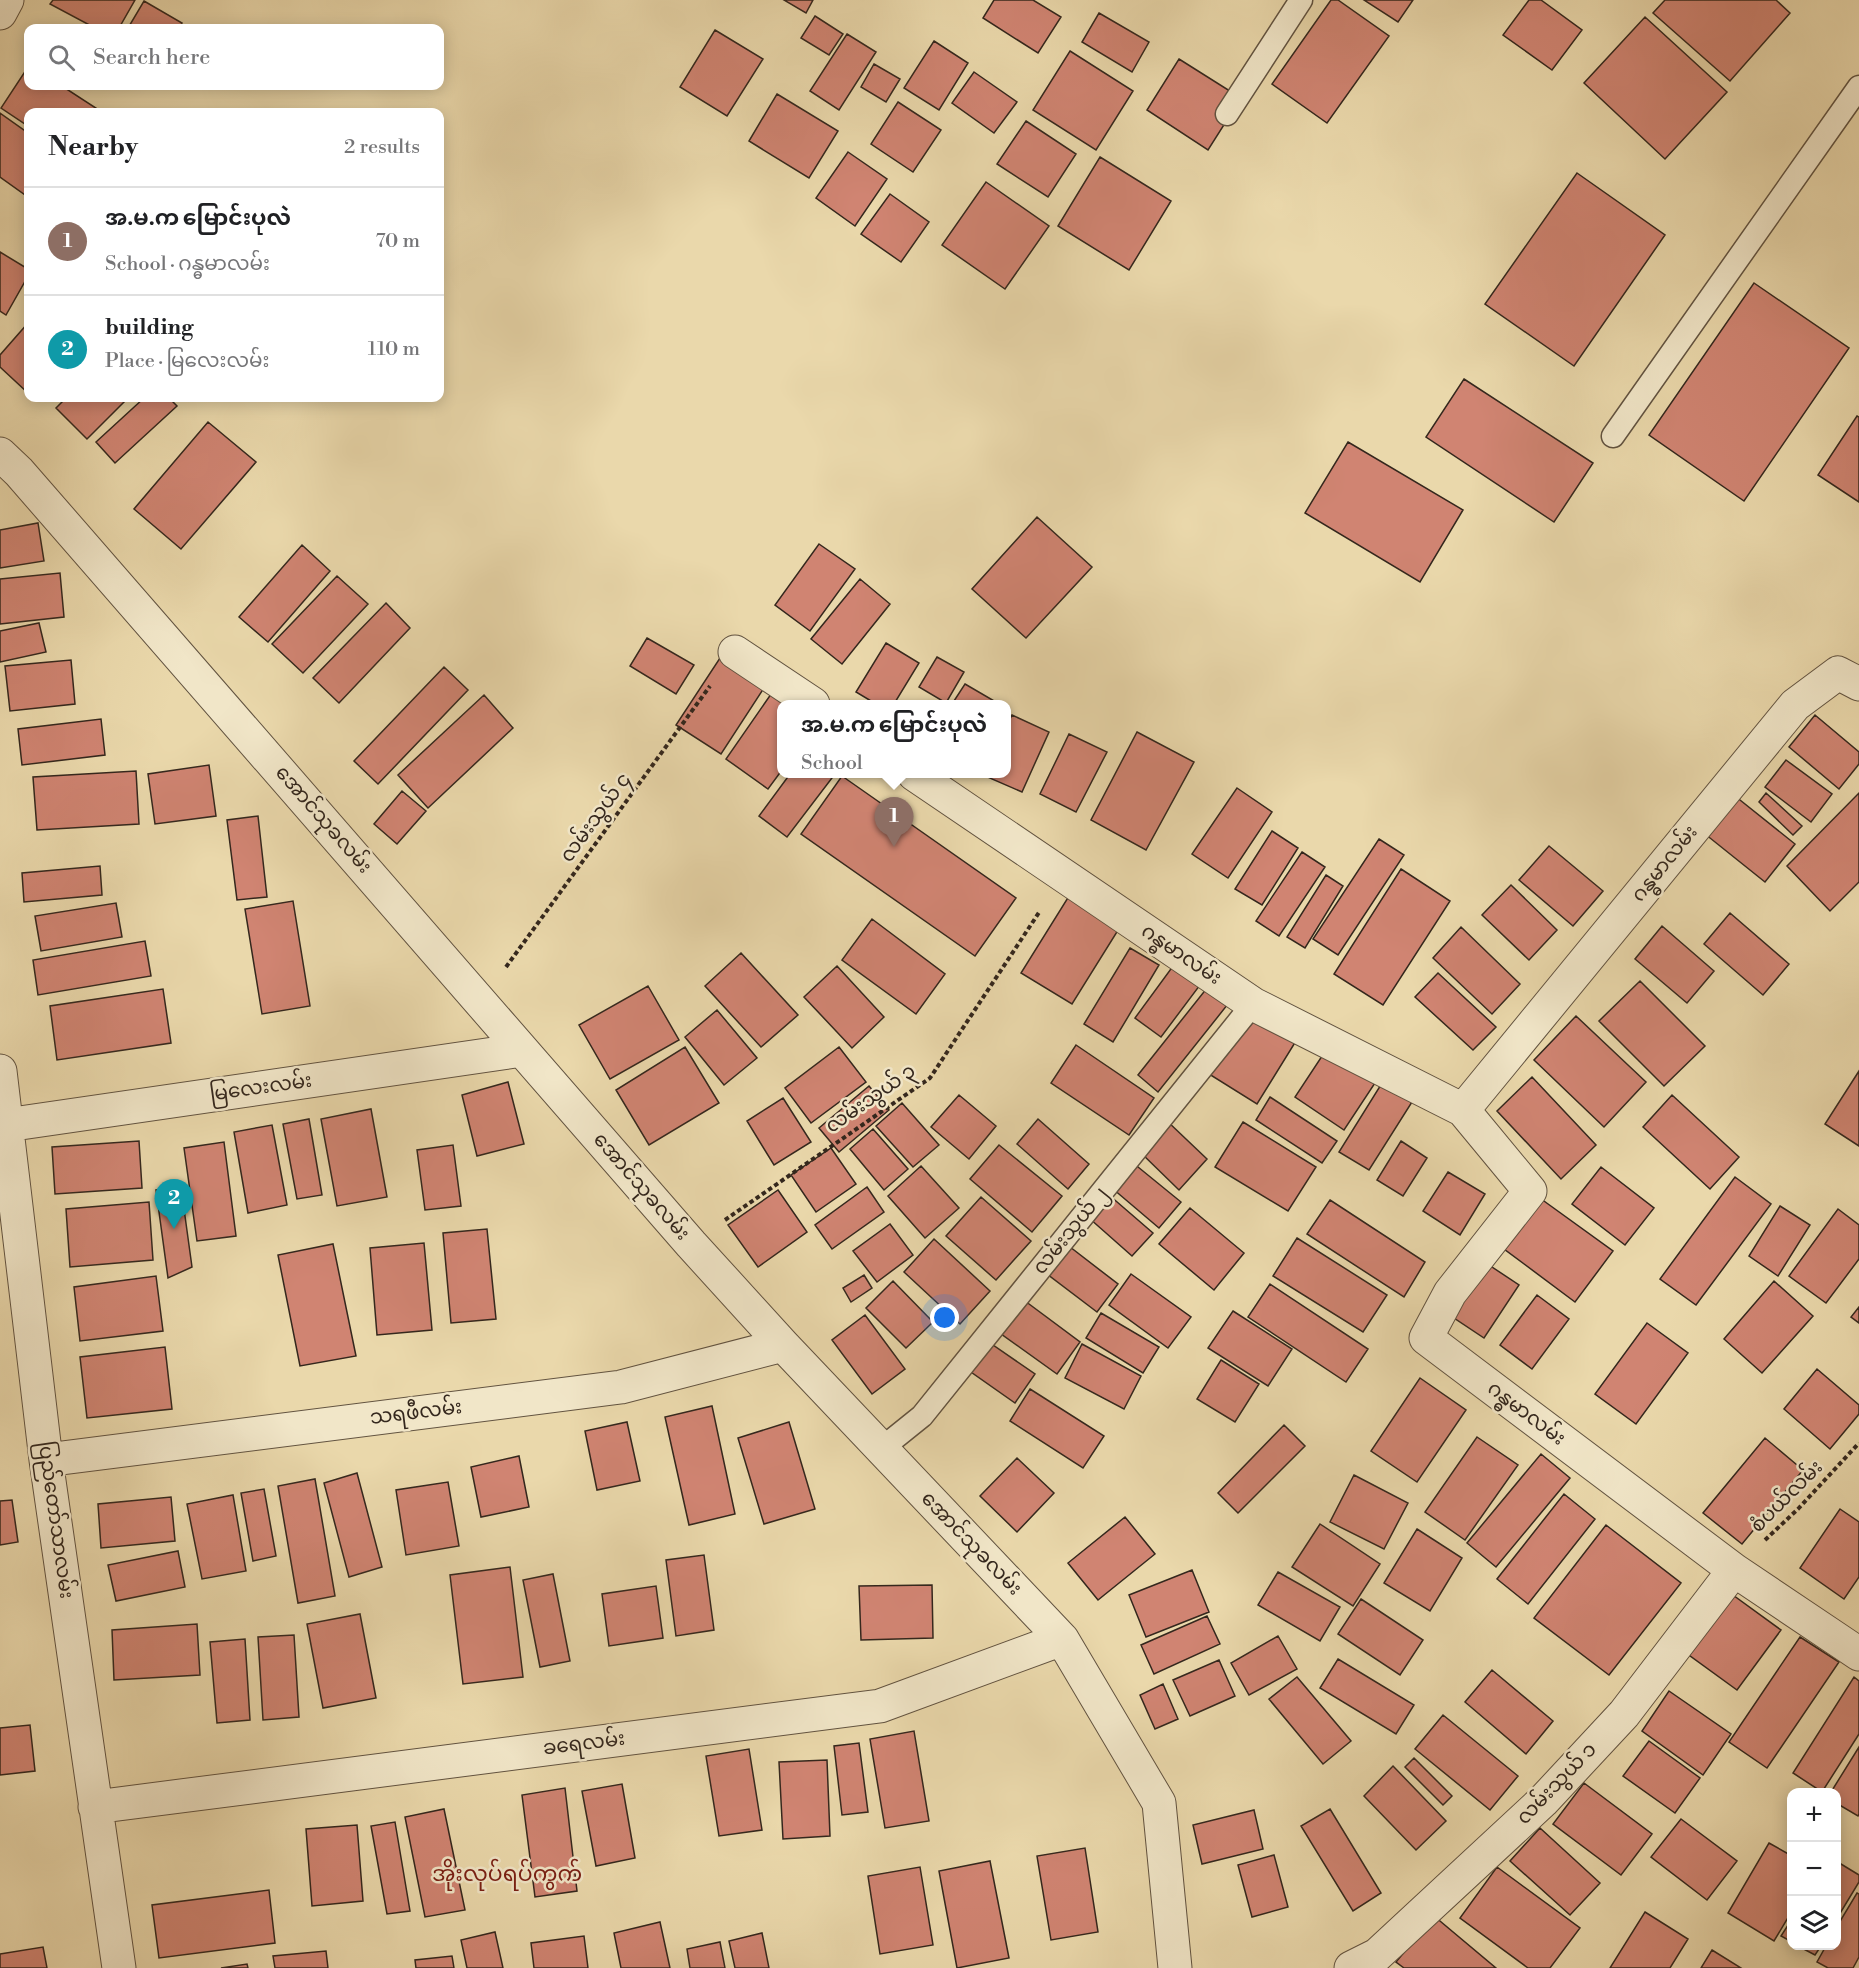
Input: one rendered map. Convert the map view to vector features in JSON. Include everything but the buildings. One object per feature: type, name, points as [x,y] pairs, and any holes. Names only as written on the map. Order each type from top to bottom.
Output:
[{"type":"street","points":[[0,14],[7,0]]},
{"type":"street","name":"အောင်သုခလမ်း","points":[[0,454],[19,472],[691,1244],[783,1345],[1062,1639],[1159,1803],[1174,1968]]},
{"type":"street","points":[[735,652],[806,700]]},
{"type":"street","name":"ဂန္ဓမာလမ်း","points":[[1463,1110],[1795,705],[1838,673],[1859,684]]},
{"type":"street","name":"ဂန္ဓမာလမ်း","points":[[920,778],[1253,1004],[1463,1110],[1530,1191],[1450,1293],[1426,1338],[1734,1570],[1859,1654]]},
{"type":"street","name":"မြလေးလမ်း","points":[[4,1126],[522,1050]]},
{"type":"street","name":"ပြည်တော်သာလမ်း","points":[[0,1071],[4,1126],[46,1460],[119,1968]]},
{"type":"street","name":"သရဖီလမ်း","points":[[46,1460],[621,1387],[783,1345]]},
{"type":"street","name":"လမ်းသွယ် ၁","points":[[1351,1968],[1377,1955],[1543,1801],[1624,1714],[1734,1570]]},
{"type":"street","name":"ခရေလမ်း","points":[[95,1807],[880,1706],[1062,1639]]},
{"type":"lane","points":[[1227,114],[1301,0]]},
{"type":"lane","points":[[1613,436],[1859,87]]},
{"type":"lane","name":"လမ်းသွယ် ၂","points":[[881,1449],[922,1416],[1253,1004]]},
{"type":"path","name":"လမ်းသွယ် ၄","points":[[481,1002],[735,652]]},
{"type":"path","name":"လမ်းသွယ် ၃","points":[[691,1244],[930,1078],[1063,875]]},
{"type":"path","name":"စံပယ်လမ်း","points":[[1734,1570],[1798,1509],[1859,1443]]},
{"type":"place","name":"အ.မ.က မြောင်းပုလဲ","points":[[894,847]]},
{"type":"place","name":"building","points":[[174,1229]]},
{"type":"district","name":"အိုးလုပ်ရပ်ကွက်","points":[[507,1874]]}]
